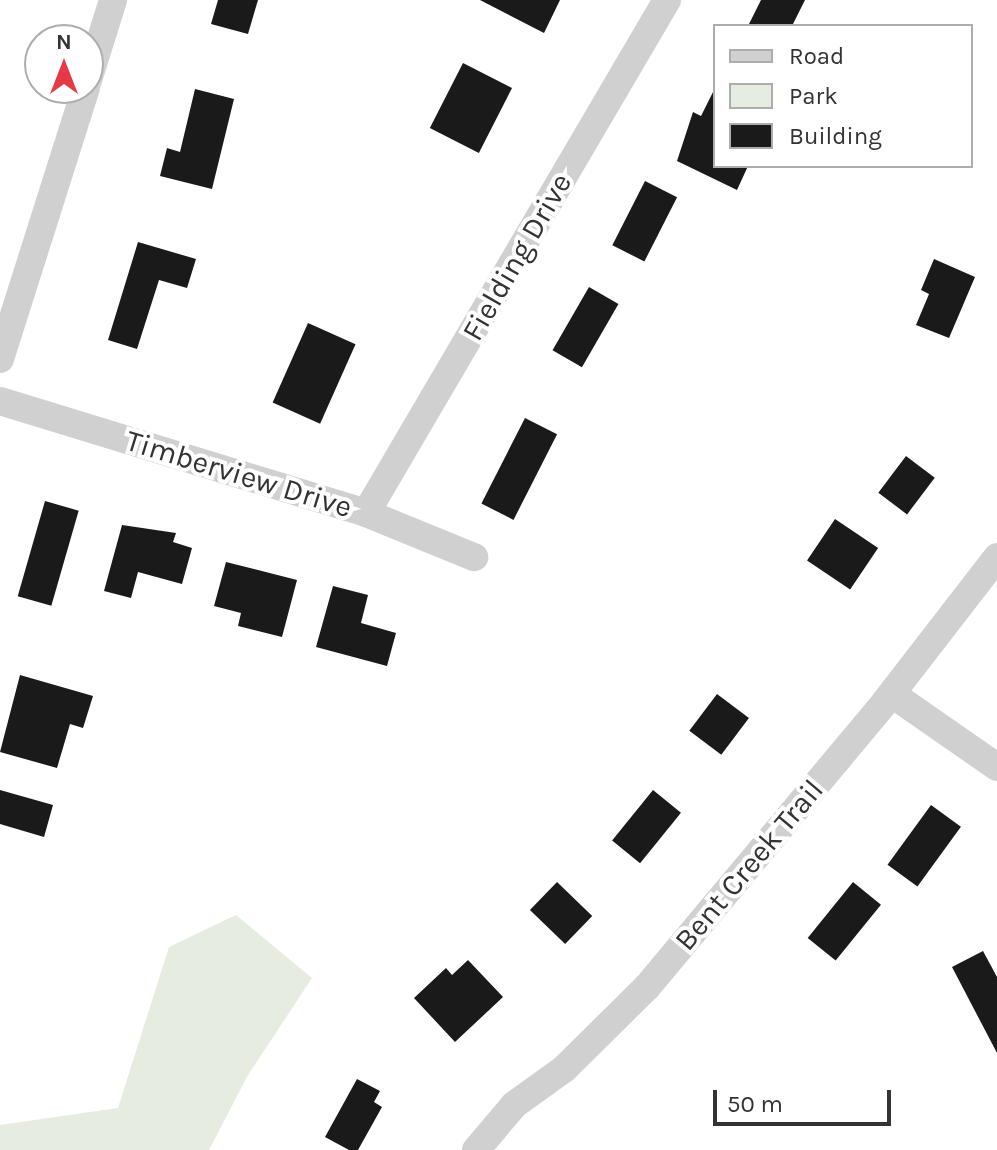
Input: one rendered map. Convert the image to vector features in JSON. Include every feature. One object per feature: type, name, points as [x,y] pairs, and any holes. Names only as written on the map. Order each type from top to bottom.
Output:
[{"type":"street","points":[[104,29],[113,0]]},
{"type":"street","name":"Fielding Drive","points":[[366,513],[667,0]]},
{"type":"street","points":[[0,359],[81,104]]},
{"type":"street","name":"Timberview Drive","points":[[0,401],[366,513],[474,557]]},
{"type":"street","name":"Bent Creek Trail","points":[[476,1150],[514,1105],[564,1069],[647,987],[892,694],[997,557]]},
{"type":"street","points":[[892,694],[997,767]]},
{"type":"green space","points":[[236,915],[312,978],[248,1075],[209,1150],[0,1150],[0,1125],[118,1108],[169,947]]},
{"type":"building","points":[[218,0],[258,0],[248,34],[211,24]]},
{"type":"building","points":[[480,0],[560,0],[544,33]]},
{"type":"building","points":[[761,0],[805,0],[793,24],[749,24]]},
{"type":"building","points":[[463,63],[512,88],[479,153],[430,128]]},
{"type":"building","points":[[195,89],[234,99],[212,189],[160,176],[167,148],[180,152]]},
{"type":"building","points":[[713,92],[713,168],[747,168],[737,190],[677,161],[693,112],[701,116]]},
{"type":"building","points":[[645,181],[677,197],[644,261],[612,245]]},
{"type":"building","points":[[138,242],[196,259],[187,288],[159,280],[137,349],[108,340]]},
{"type":"building","points":[[934,259],[975,277],[949,338],[916,325],[929,294],[921,290]]},
{"type":"building","points":[[589,287],[618,304],[582,367],[552,350]]},
{"type":"building","points":[[308,323],[356,344],[320,424],[273,402]]},
{"type":"building","points":[[525,418],[557,434],[513,520],[481,504]]},
{"type":"building","points":[[906,456],[935,478],[907,514],[878,493]]},
{"type":"building","points":[[45,501],[79,511],[51,606],[18,596]]},
{"type":"building","points":[[835,519],[878,548],[850,590],[807,560]]},
{"type":"building","points":[[122,525],[176,533],[173,542],[192,548],[182,584],[138,572],[131,598],[104,591]]},
{"type":"building","points":[[226,562],[297,580],[282,637],[238,626],[241,613],[214,606]]},
{"type":"building","points":[[333,586],[368,595],[361,623],[396,633],[387,666],[316,647]]},
{"type":"building","points":[[20,675],[93,696],[83,728],[70,724],[57,768],[0,752]]},
{"type":"building","points":[[717,694],[749,718],[721,755],[689,731]]},
{"type":"building","points":[[0,790],[53,805],[44,837],[0,824]]},
{"type":"building","points":[[653,790],[681,813],[640,863],[612,841]]},
{"type":"building","points":[[931,805],[961,827],[917,887],[888,865]]},
{"type":"building","points":[[557,882],[592,916],[565,944],[530,910]]},
{"type":"building","points":[[853,882],[881,905],[836,961],[808,938]]},
{"type":"building","points":[[983,951],[997,977],[997,1053],[952,967]]},
{"type":"building","points":[[468,960],[503,997],[455,1042],[414,998],[446,968],[452,975]]},
{"type":"building","points":[[357,1079],[380,1091],[374,1102],[382,1107],[358,1150],[349,1150],[325,1137]]}]
